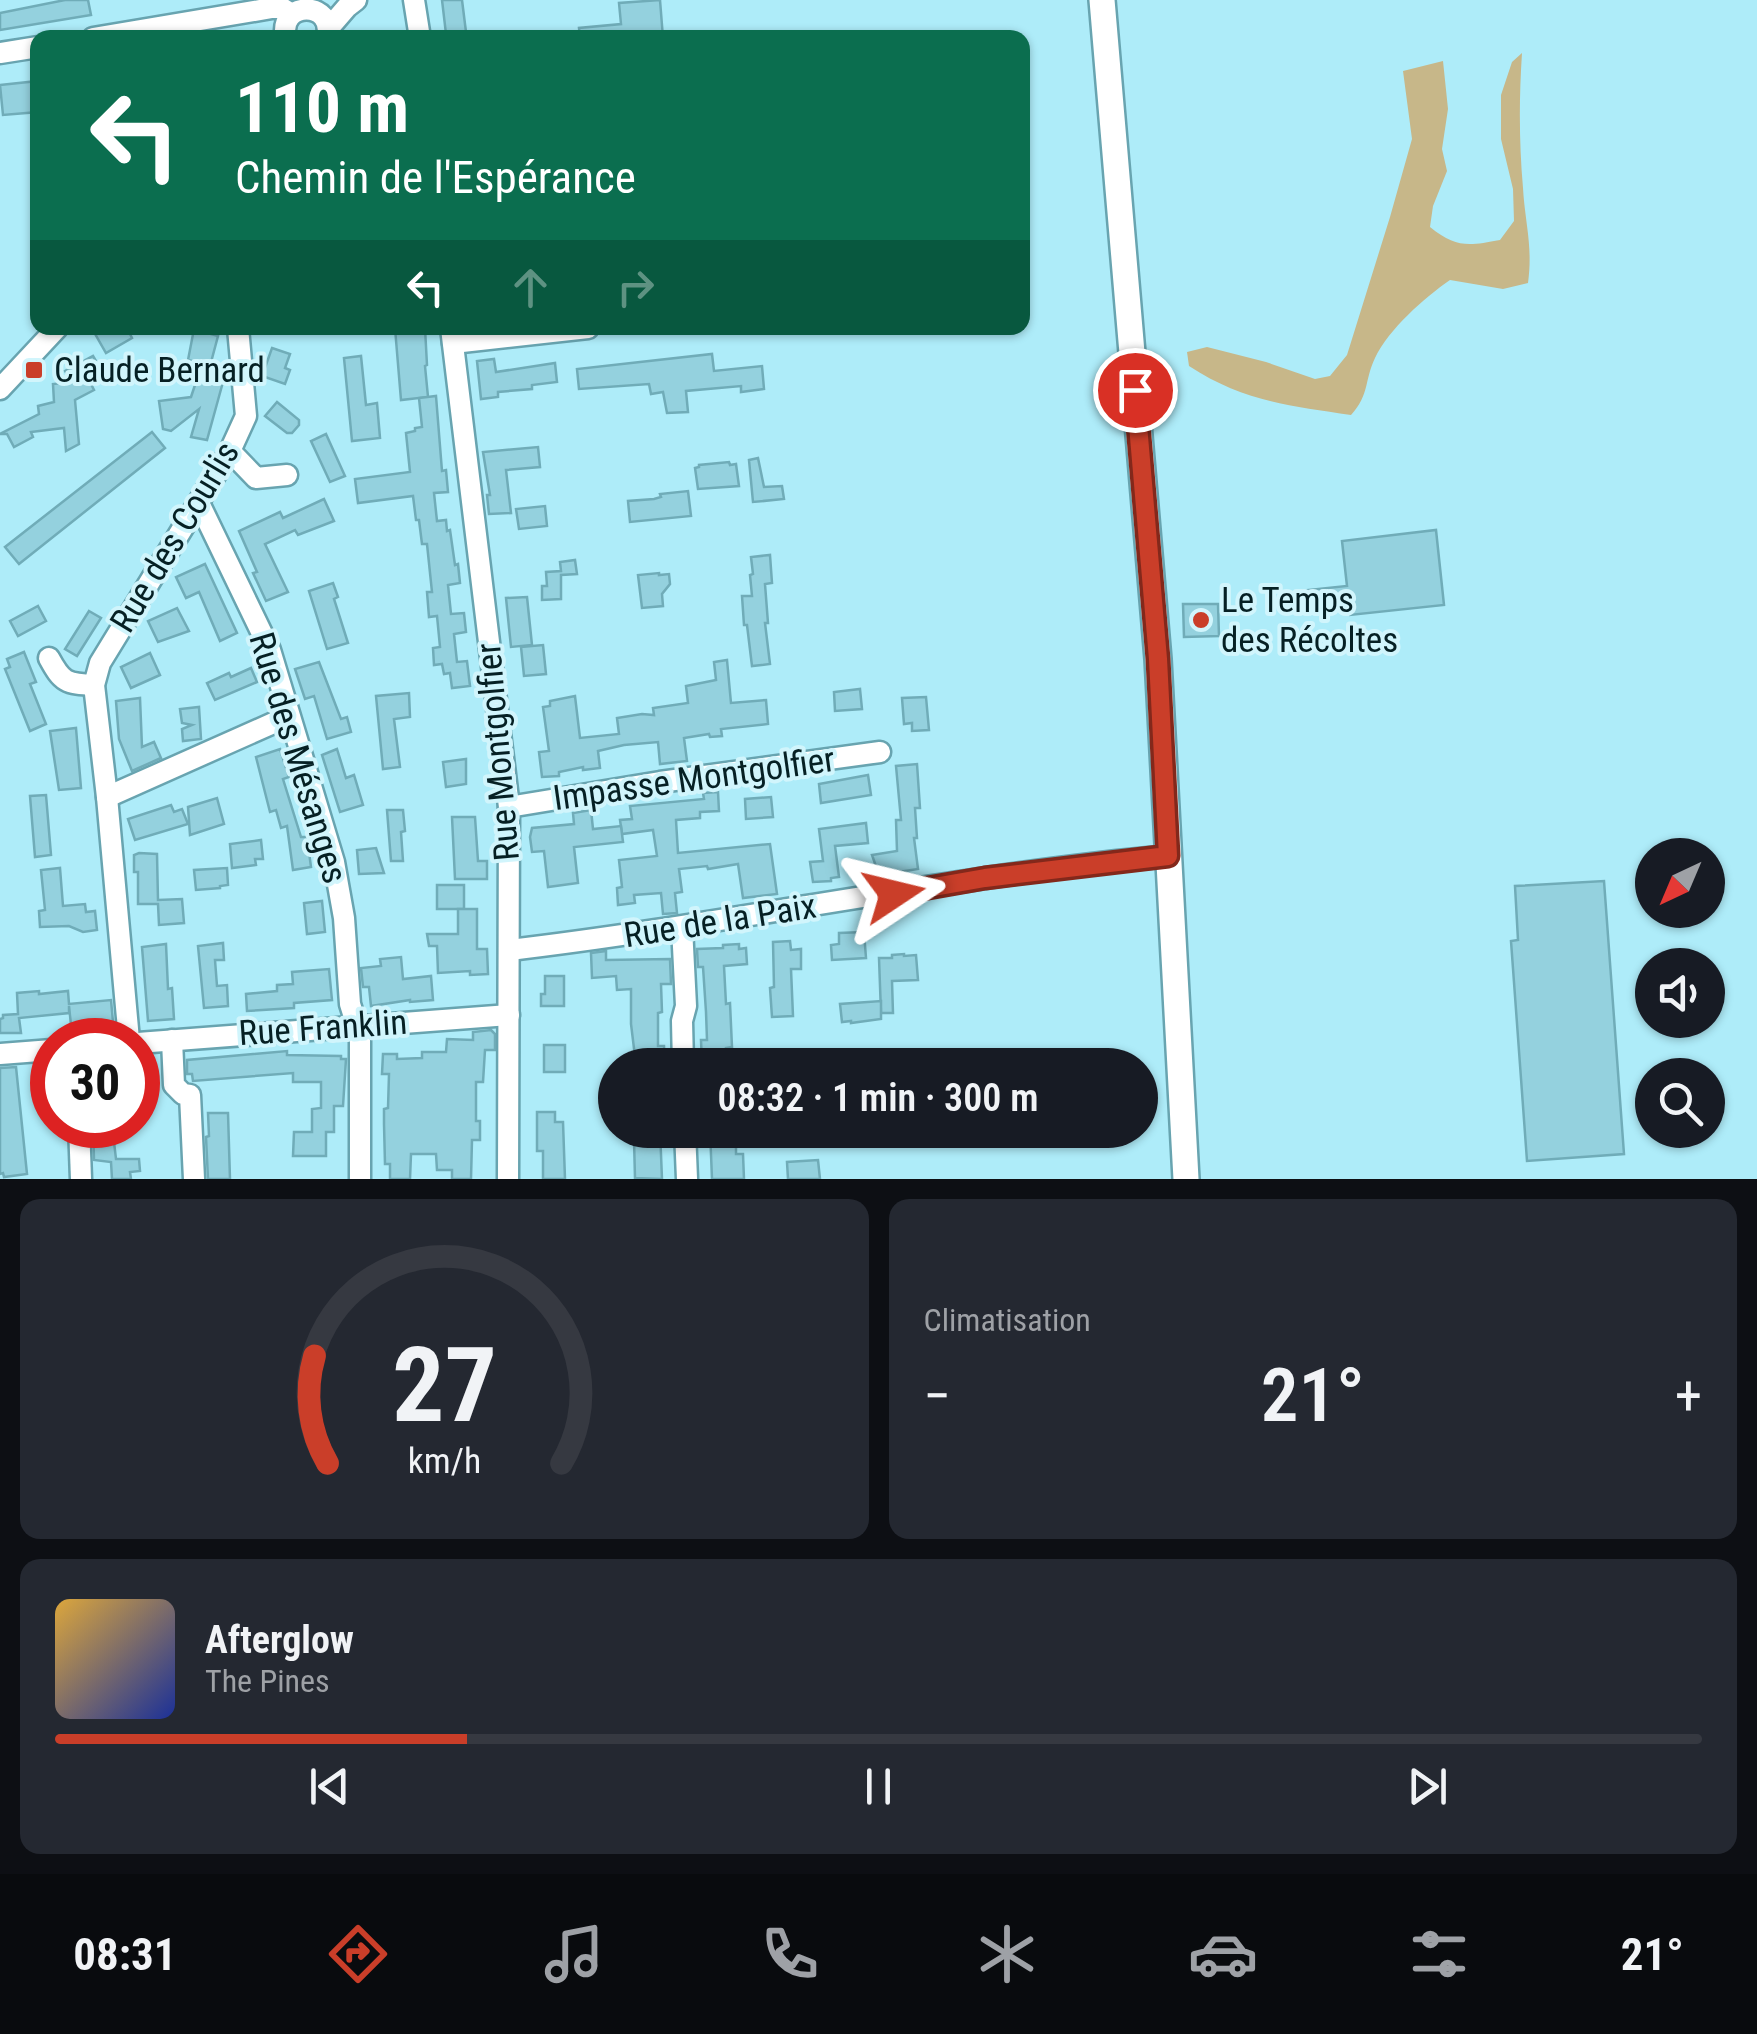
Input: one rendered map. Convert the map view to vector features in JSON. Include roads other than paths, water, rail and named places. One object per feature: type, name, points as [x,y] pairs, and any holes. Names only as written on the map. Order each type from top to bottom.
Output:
[{"type":"street","points":[[330,30],[356,0]]},
{"type":"street","points":[[414,0],[419,30]]},
{"type":"street","points":[[1102,0],[1158,659],[1186,1179]]},
{"type":"street","points":[[285,30],[290,13],[318,4],[327,30]]},
{"type":"street","points":[[140,30],[272,8],[290,13]]},
{"type":"street","points":[[0,53],[30,48]]},
{"type":"street","points":[[0,390],[51,335]]},
{"type":"street","name":"Rue des Courlis","points":[[94,684],[100,663],[230,451],[246,416],[239,335]]},
{"type":"street","name":"Rue Montgolfier","points":[[452,335],[509,807],[508,1179]]},
{"type":"street","points":[[230,451],[256,478],[287,475]]},
{"type":"street","name":"Rue des Mésanges","points":[[199,503],[270,650],[334,862],[344,918],[350,1004],[360,1036],[360,1179]]},
{"type":"street","points":[[49,658],[60,677],[72,684],[94,684],[127,1018]]},
{"type":"street","points":[[108,796],[289,716]]},
{"type":"street","name":"Impasse Montgolfier","points":[[509,807],[880,752]]},
{"type":"street","name":"Rue de la Paix","points":[[510,950],[682,927],[985,878],[1168,856]]},
{"type":"street","points":[[682,927],[686,1006],[683,1048]]},
{"type":"street","name":"Rue Franklin","points":[[160,1041],[510,1015]]},
{"type":"street","points":[[172,1040],[174,1085],[190,1095],[194,1179]]},
{"type":"street","points":[[0,1054],[30,1052]]},
{"type":"street","points":[[80,1148],[81,1179]]},
{"type":"street","points":[[686,1148],[687,1179]]},
{"type":"place","name":"Claude Bernard","points":[[34,370]]},
{"type":"place","name":"Le Temps des Récoltes","points":[[1201,620]]}]
